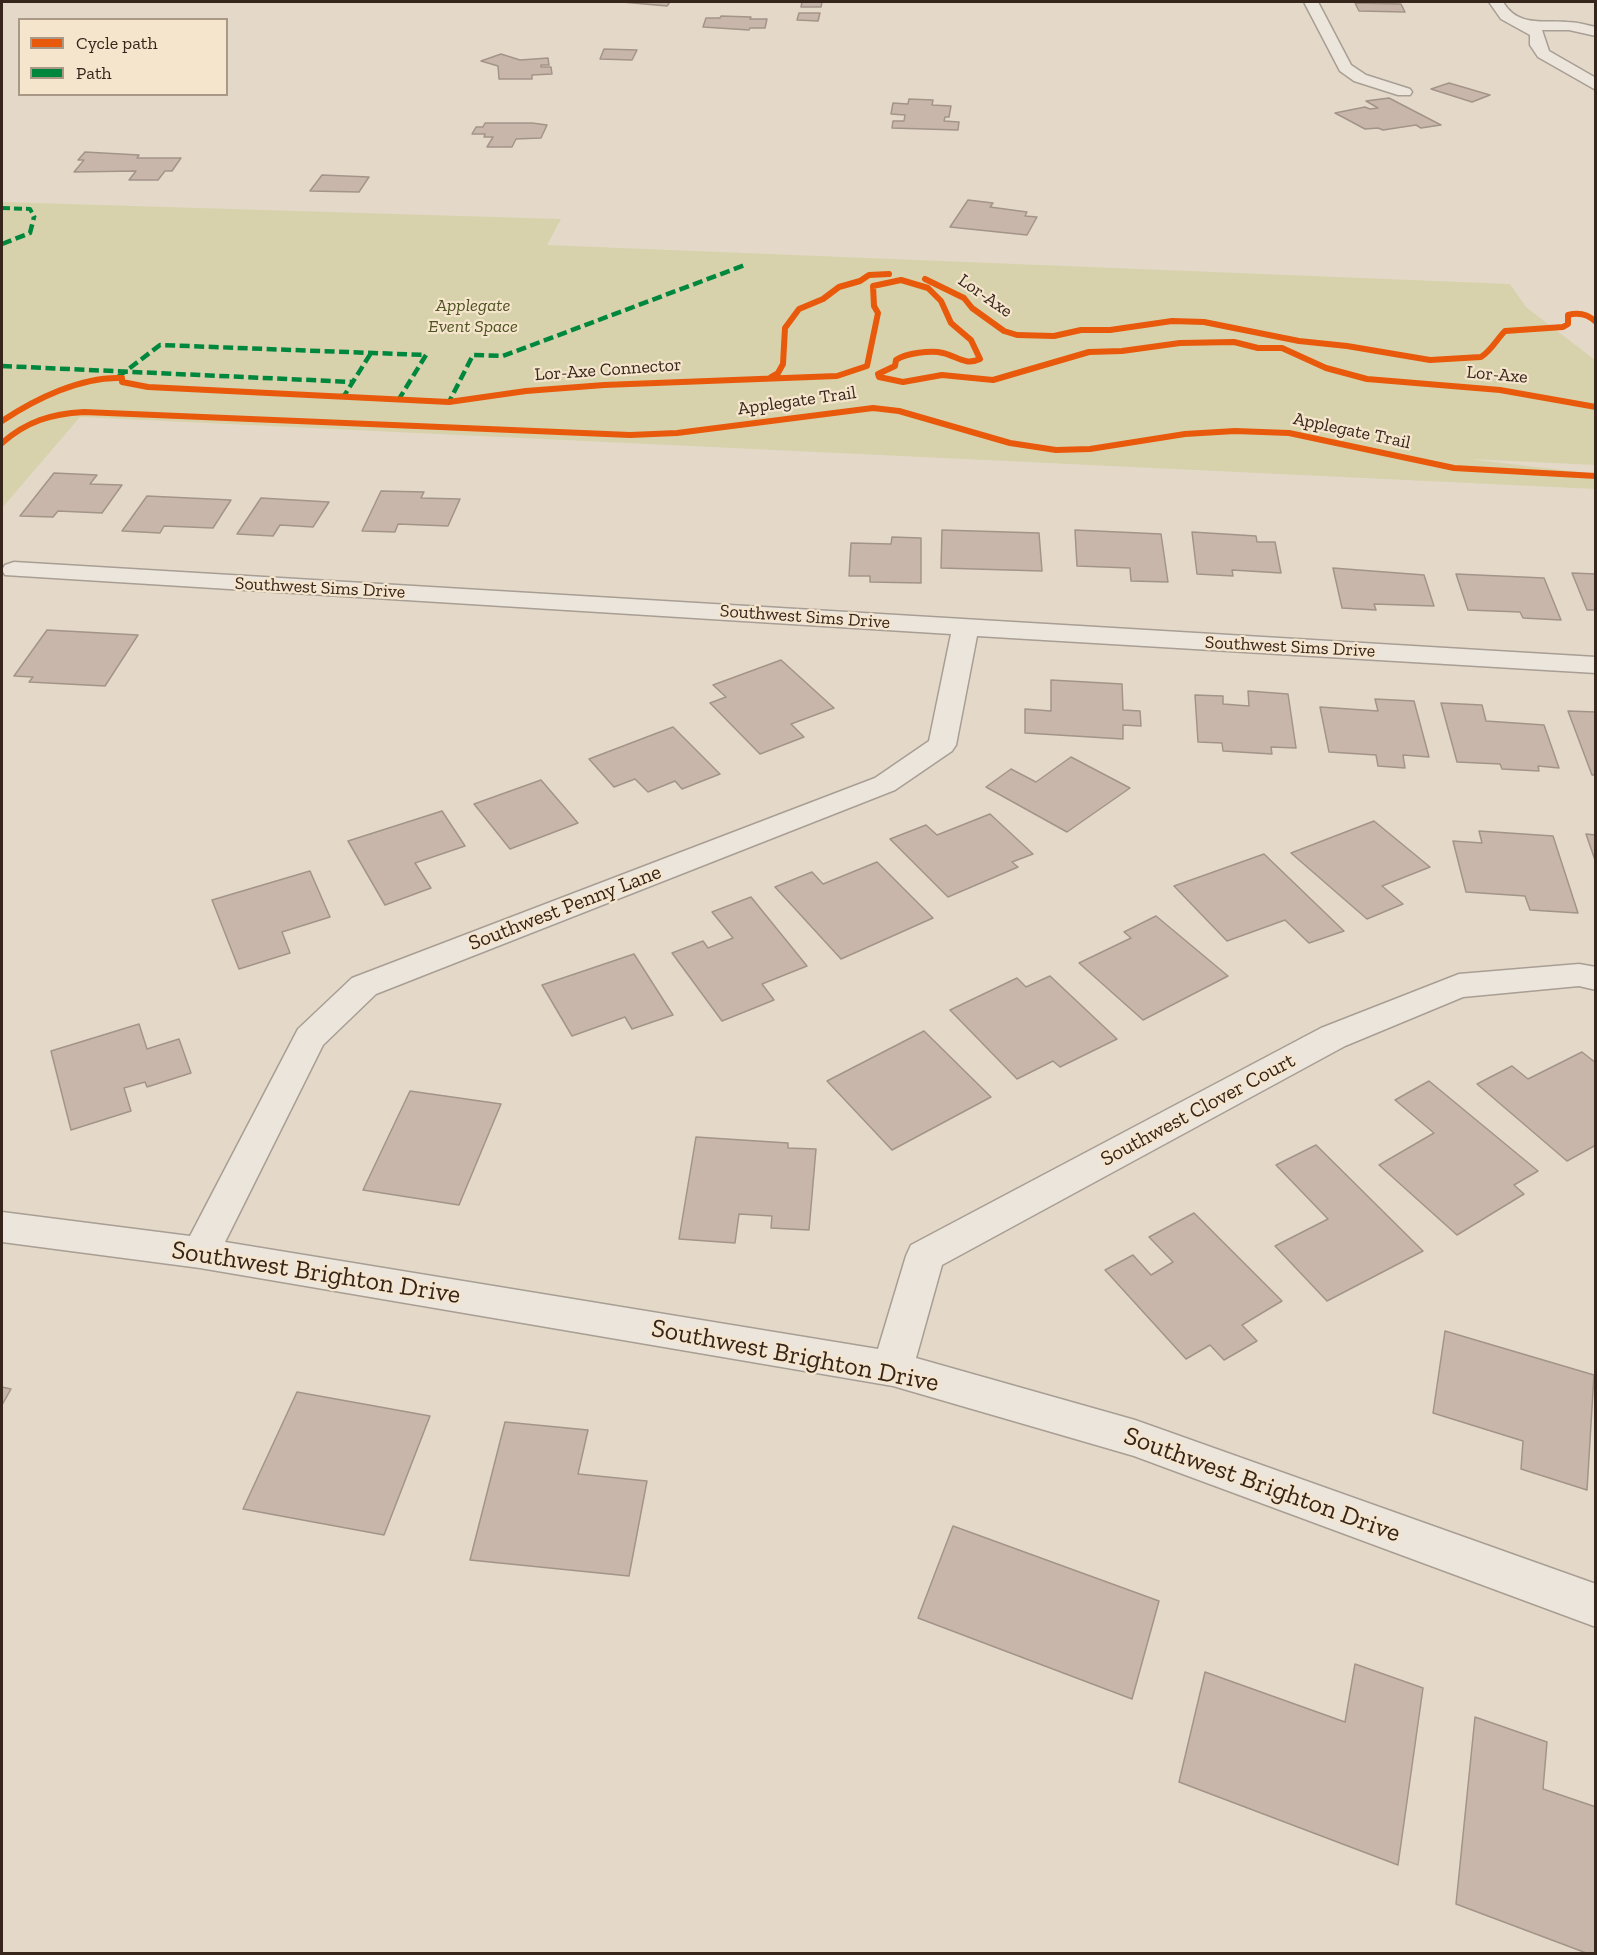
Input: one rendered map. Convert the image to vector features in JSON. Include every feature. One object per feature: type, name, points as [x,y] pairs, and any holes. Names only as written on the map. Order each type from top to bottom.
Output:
[{"type":"street","points":[[1311,2],[1345,68],[1360,78],[1404,92]]},
{"type":"street","points":[[1496,2],[1503,14],[1510,20],[1528,26],[1537,34],[1538,45],[1543,54],[1596,85]]},
{"type":"street","points":[[1528,26],[1582,18],[1596,32]]},
{"type":"street","name":"Southwest Sims Drive","points":[[14,570],[1596,665]]},
{"type":"street","name":"Southwest Penny Lane","points":[[200,1253],[310,1038],[364,986],[885,784],[942,745],[966,627]]},
{"type":"street","name":"Southwest Clover Court","points":[[893,1370],[925,1256],[1333,1037],[1459,986],[1579,975],[1596,979]]},
{"type":"street","name":"Southwest Brighton Drive","points":[[2,1227],[200,1253],[893,1370],[1135,1438],[1596,1606]]},
{"type":"green space","name":"Applegate Event Space","points":[[2,202],[561,219],[547,245],[1510,284],[1526,307],[1595,360],[1595,465],[1469,459],[1595,474],[1595,489],[80,417],[2,508]]},
{"type":"building","points":[[622,2],[670,2],[667,6]]},
{"type":"building","points":[[802,2],[822,2],[821,7],[801,7]]},
{"type":"building","points":[[1355,3],[1401,4],[1405,12],[1359,11]]},
{"type":"building","points":[[799,13],[820,13],[818,21],[797,20]]},
{"type":"building","points":[[721,16],[767,19],[765,28],[750,28],[749,30],[703,27],[706,18],[720,18]]},
{"type":"building","points":[[604,49],[637,50],[632,60],[600,59]]},
{"type":"building","points":[[501,54],[520,60],[548,58],[549,65],[541,65],[541,67],[551,67],[552,74],[532,75],[532,79],[499,79],[498,66],[481,61]]},
{"type":"building","points":[[1449,83],[1490,95],[1472,102],[1431,89]]},
{"type":"building","points":[[1389,98],[1441,125],[1421,128],[1416,125],[1383,130],[1365,129],[1335,113],[1365,107],[1378,108],[1366,101]]},
{"type":"building","points":[[909,99],[933,100],[932,105],[951,106],[949,117],[945,117],[944,121],[959,122],[958,130],[892,128],[893,121],[904,121],[905,115],[891,114],[893,103],[908,104]]},
{"type":"building","points":[[485,123],[547,125],[541,138],[516,139],[512,147],[487,147],[493,137],[484,137],[485,134],[472,134],[476,127],[483,127]]},
{"type":"building","points":[[85,152],[139,155],[137,158],[181,158],[172,171],[165,171],[158,180],[129,180],[136,171],[74,172],[84,160],[78,160]]},
{"type":"building","points":[[322,175],[369,177],[359,192],[310,191]]},
{"type":"building","points":[[968,200],[993,203],[990,207],[1027,212],[1025,216],[1037,217],[1027,235],[950,227]]},
{"type":"building","points":[[54,473],[97,475],[90,484],[122,485],[102,513],[58,511],[53,517],[20,516]]},
{"type":"building","points":[[381,491],[424,492],[421,498],[460,499],[448,526],[398,524],[395,532],[362,531]]},
{"type":"building","points":[[147,496],[231,500],[213,528],[164,526],[160,533],[122,531]]},
{"type":"building","points":[[261,498],[329,502],[313,527],[280,525],[273,536],[237,534]]},
{"type":"building","points":[[942,530],[1039,533],[1042,571],[941,568]]},
{"type":"building","points":[[1075,530],[1161,534],[1168,582],[1131,581],[1130,568],[1077,566]]},
{"type":"building","points":[[1192,532],[1256,536],[1257,542],[1275,542],[1281,573],[1232,570],[1233,576],[1197,574]]},
{"type":"building","points":[[892,537],[921,538],[921,583],[870,582],[870,576],[849,576],[851,543],[891,544]]},
{"type":"building","points":[[1333,568],[1424,575],[1434,606],[1374,604],[1376,610],[1342,608]]},
{"type":"building","points":[[1572,573],[1596,574],[1596,610],[1587,610]]},
{"type":"building","points":[[1456,574],[1544,578],[1561,620],[1523,618],[1520,612],[1468,610]]},
{"type":"building","points":[[47,630],[138,635],[105,686],[29,682],[33,677],[14,676]]},
{"type":"building","points":[[781,660],[834,708],[791,724],[804,737],[760,754],[710,703],[726,697],[713,685]]},
{"type":"building","points":[[1051,680],[1122,684],[1123,710],[1140,711],[1141,726],[1123,725],[1123,739],[1025,733],[1025,709],[1051,711]]},
{"type":"building","points":[[1248,691],[1288,694],[1296,748],[1271,747],[1272,754],[1223,751],[1222,743],[1198,742],[1195,695],[1223,696],[1223,704],[1249,706]]},
{"type":"building","points":[[1375,699],[1414,701],[1429,757],[1403,755],[1405,768],[1378,766],[1376,755],[1329,752],[1320,707],[1378,711]]},
{"type":"building","points":[[1441,703],[1482,705],[1486,721],[1544,725],[1559,768],[1538,766],[1539,771],[1502,769],[1500,764],[1457,762]]},
{"type":"building","points":[[1568,711],[1596,712],[1596,775],[1592,775]]},
{"type":"building","points":[[673,727],[720,774],[682,789],[675,781],[648,792],[635,779],[614,787],[589,759]]},
{"type":"building","points":[[1071,757],[1130,788],[1067,832],[986,787],[1011,769],[1036,782]]},
{"type":"building","points":[[541,780],[578,823],[510,849],[474,804]]},
{"type":"building","points":[[442,811],[465,846],[415,863],[431,888],[385,905],[348,841]]},
{"type":"building","points":[[990,814],[1033,854],[1012,862],[1018,867],[948,897],[890,839],[926,825],[937,835]]},
{"type":"building","points":[[1374,821],[1430,867],[1382,886],[1403,904],[1367,919],[1291,853]]},
{"type":"building","points":[[1479,831],[1553,836],[1578,913],[1530,910],[1525,896],[1466,892],[1453,841],[1482,843]]},
{"type":"building","points":[[1586,834],[1596,835],[1596,863]]},
{"type":"building","points":[[1264,854],[1344,931],[1309,943],[1285,920],[1227,941],[1174,886]]},
{"type":"building","points":[[877,862],[933,918],[841,959],[775,887],[812,872],[823,884]]},
{"type":"building","points":[[310,871],[330,917],[282,932],[290,953],[239,969],[212,900]]},
{"type":"building","points":[[751,897],[807,966],[762,984],[774,1000],[722,1021],[672,953],[703,941],[708,948],[733,938],[712,912]]},
{"type":"building","points":[[1156,916],[1228,976],[1143,1020],[1079,963],[1131,938],[1124,932]]},
{"type":"building","points":[[634,954],[673,1015],[632,1029],[625,1017],[572,1036],[542,985]]},
{"type":"building","points":[[1050,976],[1117,1039],[1060,1067],[1053,1061],[1017,1079],[950,1010],[1017,978],[1026,987]]},
{"type":"building","points":[[139,1024],[147,1049],[179,1039],[191,1073],[147,1087],[145,1082],[124,1088],[131,1111],[71,1130],[51,1051]]},
{"type":"building","points":[[924,1031],[991,1097],[892,1150],[827,1081]]},
{"type":"building","points":[[1582,1052],[1596,1063],[1596,1145],[1567,1161],[1477,1084],[1512,1066],[1528,1079]]},
{"type":"building","points":[[1429,1081],[1538,1171],[1514,1185],[1524,1194],[1457,1235],[1379,1165],[1434,1133],[1395,1100]]},
{"type":"building","points":[[410,1091],[501,1104],[459,1205],[363,1190]]},
{"type":"building","points":[[696,1137],[788,1143],[788,1148],[816,1149],[809,1230],[771,1228],[772,1216],[739,1214],[735,1243],[679,1239]]},
{"type":"building","points":[[1316,1145],[1423,1251],[1327,1301],[1275,1246],[1328,1219],[1276,1165]]},
{"type":"building","points":[[1194,1213],[1282,1301],[1242,1325],[1257,1341],[1224,1360],[1210,1345],[1186,1359],[1105,1270],[1133,1255],[1151,1275],[1173,1262],[1149,1237]]},
{"type":"building","points":[[1445,1331],[1594,1375],[1587,1490],[1521,1469],[1523,1441],[1433,1413]]},
{"type":"building","points":[[2,1387],[11,1389],[2,1405]]},
{"type":"building","points":[[297,1392],[430,1416],[384,1535],[243,1509]]},
{"type":"building","points":[[505,1422],[588,1430],[578,1474],[647,1481],[629,1576],[470,1560]]},
{"type":"building","points":[[953,1526],[1159,1601],[1132,1699],[918,1618]]},
{"type":"building","points":[[1355,1664],[1423,1688],[1398,1865],[1179,1782],[1205,1672],[1345,1722]]},
{"type":"building","points":[[1475,1717],[1547,1742],[1543,1789],[1596,1807],[1596,1954],[1589,1954],[1456,1904]]},
{"type":"marked path","points":[[2,208],[30,209],[35,219],[30,233],[2,244]]},
{"type":"marked path","points":[[445,401],[449,402],[473,355],[503,356],[745,265]]},
{"type":"marked path","points":[[118,377],[160,345],[426,355],[399,399],[403,400]]},
{"type":"marked path","points":[[340,396],[344,396],[371,353]]},
{"type":"marked path","points":[[2,366],[353,382]]},
{"type":"cycle path","points":[[771,377],[778,373],[783,364],[785,328],[799,309],[823,299],[839,287],[860,281],[869,275],[889,274]]},
{"type":"cycle path","name":"Lor-Axe","points":[[925,279],[964,298],[972,308],[1004,331],[1017,335],[1054,336],[1081,330],[1110,330],[1172,321],[1204,322],[1299,341],[1347,346],[1430,360],[1481,357],[1488,353],[1493,343],[1505,331],[1563,327],[1568,324],[1568,315],[1572,314],[1587,315],[1596,322]]},
{"type":"cycle path","name":"Lor-Axe Connector","points":[[2,421],[60,392],[96,380],[111,378],[122,378],[122,382],[148,387],[449,402],[526,391],[604,385],[837,376],[867,366],[878,313],[874,306],[873,286],[891,280],[910,281],[928,288],[935,294],[941,301],[951,323],[971,340],[980,359],[969,362],[939,352],[920,354],[900,357],[896,360],[895,366],[878,374],[879,377],[903,382],[942,375],[993,380],[1089,352],[1122,351],[1180,343],[1234,342],[1258,348],[1282,348],[1326,368],[1367,379],[1500,390],[1596,407]]},
{"type":"cycle path","name":"Applegate Trail","points":[[2,443],[25,425],[36,420],[58,414],[84,412],[630,435],[677,433],[873,408],[899,411],[1010,443],[1056,450],[1090,449],[1185,434],[1235,431],[1289,433],[1454,468],[1596,476]]}]
